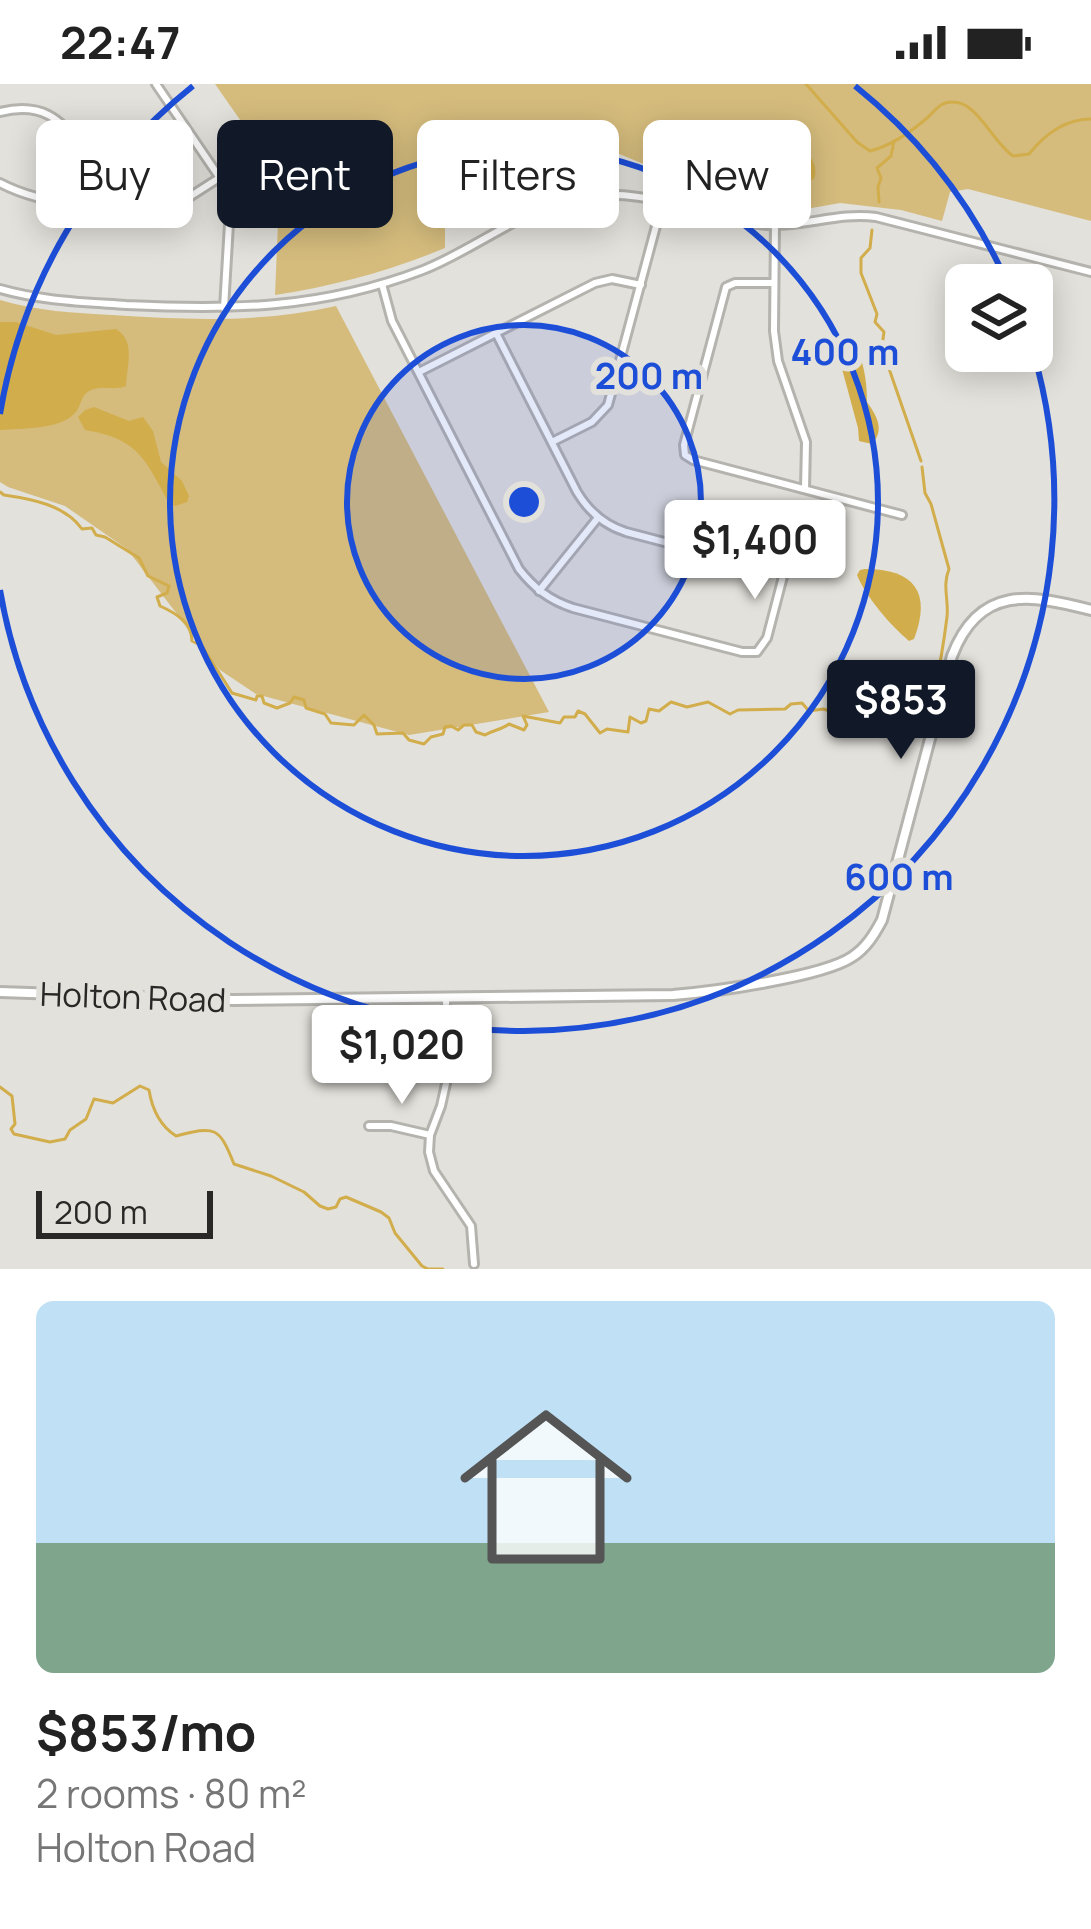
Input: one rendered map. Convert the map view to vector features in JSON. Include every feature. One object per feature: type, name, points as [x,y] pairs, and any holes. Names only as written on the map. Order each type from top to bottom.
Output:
[{"type":"street","points":[[156,84],[217,175]]},
{"type":"street","points":[[0,112],[19,110],[56,120]]},
{"type":"street","points":[[0,183],[36,198]]},
{"type":"street","points":[[0,289],[62,302],[224,308],[303,302],[382,284],[468,250],[533,212],[566,201],[617,194],[643,197]]},
{"type":"street","points":[[811,220],[876,217],[1091,272]]},
{"type":"street","points":[[224,308],[229,228]]},
{"type":"street","points":[[552,442],[592,422],[608,405],[656,228]]},
{"type":"street","points":[[775,228],[772,315],[776,347],[806,442],[805,489]]},
{"type":"street","points":[[419,372],[599,281],[616,279],[641,285]]},
{"type":"street","points":[[382,284],[392,321],[519,569],[539,591],[573,608],[757,652],[766,642],[793,538]]},
{"type":"street","points":[[774,284],[726,287],[684,453],[692,460],[902,515]]},
{"type":"street","points":[[496,333],[580,498],[598,518],[626,532],[783,573]]},
{"type":"street","points":[[539,591],[598,518]]},
{"type":"street","name":"Holton Road","points":[[0,992],[175,1000],[687,994],[820,970],[852,957],[882,920],[949,665],[966,628],[988,608],[1015,598],[1040,598],[1091,610]]},
{"type":"street","points":[[446,999],[447,1079],[429,1153],[434,1171],[471,1226],[474,1264]]},
{"type":"street","points":[[369,1126],[430,1135]]},
{"type":"shaded area","points":[[215,84],[1091,84],[1091,221],[968,189],[950,192],[942,221],[901,210],[840,203],[811,208],[811,120],[643,120],[643,164],[619,154],[619,120],[417,120],[417,228],[445,228],[445,248],[362,277],[275,295],[278,228],[393,228],[393,120],[240,120]]},
{"type":"shaded area","points":[[0,300],[70,312],[197,319],[253,318],[336,306],[549,712],[409,735],[256,694],[220,670],[127,549],[65,506],[0,482]]},
{"type":"shaded area","points":[[0,322],[16,322],[56,335],[116,329],[128,347],[126,386],[89,391],[74,414],[59,423],[0,430]]},
{"type":"shaded area","points":[[844,341],[853,342],[862,363],[867,402],[879,428],[872,444],[859,441],[838,354]]},
{"type":"shaded area","points":[[94,407],[129,421],[143,417],[153,431],[161,462],[182,481],[187,502],[169,503],[146,463],[129,445],[85,430],[78,417]]},
{"type":"shaded area","points":[[865,569],[896,573],[915,586],[921,608],[914,639],[909,641],[872,601],[857,575]]},
{"type":"waterway","points":[[806,84],[870,151],[900,138],[948,102],[968,107],[1013,156],[1029,154],[1064,125],[1091,119]]},
{"type":"waterway","points":[[879,202],[877,168],[891,156],[894,141]]},
{"type":"waterway","points":[[872,230],[870,248],[861,258],[861,273],[877,314],[875,322],[884,332],[882,346],[890,350],[885,357],[921,461]]},
{"type":"waterway","points":[[922,467],[925,493],[949,569],[947,617],[934,692]]},
{"type":"waterway","points":[[0,492],[57,509],[82,529],[92,528],[96,535],[139,558],[148,576],[169,586],[167,593],[157,597],[160,606],[186,624],[192,641],[202,646],[232,693],[256,700],[262,696],[264,703],[277,708],[294,697],[304,700],[306,708],[325,714],[331,723],[354,725],[364,715],[377,734],[403,733],[424,744],[443,734],[445,727],[458,730],[472,725],[485,735],[509,724],[524,730],[523,716],[560,723],[578,711],[600,733],[607,729],[628,732],[630,717],[641,723],[649,709],[659,711],[671,702],[687,707],[708,702],[730,714],[802,703],[809,711],[870,716],[924,730],[931,701]]},
{"type":"waterway","points":[[0,1087],[12,1096],[14,1134],[50,1142],[65,1139],[86,1119],[94,1099],[113,1103],[140,1086],[149,1090],[157,1116],[176,1136],[214,1132],[234,1164],[304,1192],[320,1206],[336,1207],[346,1197],[381,1212],[422,1266],[443,1269]]}]
